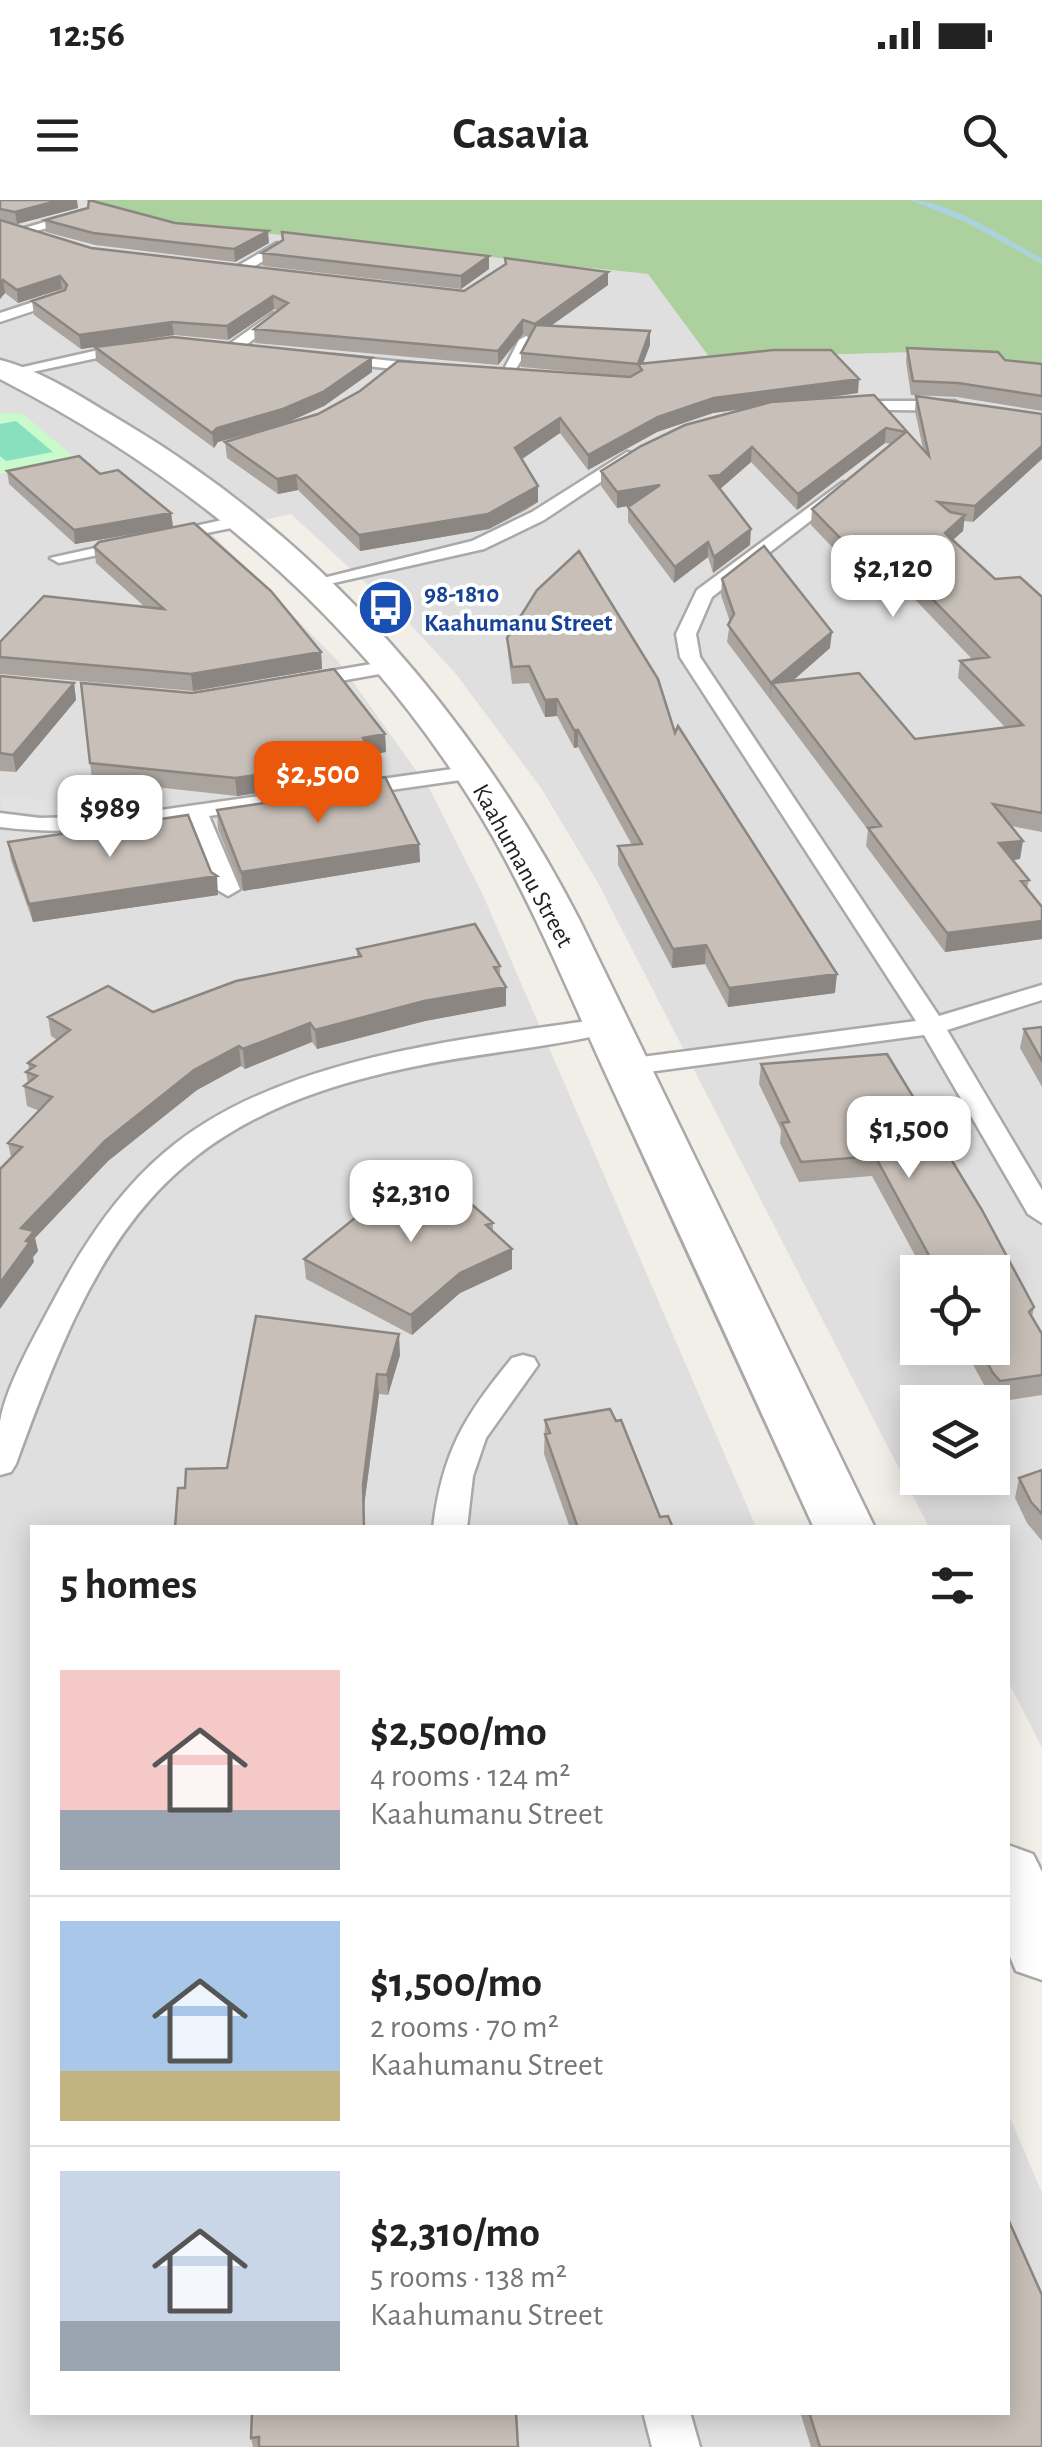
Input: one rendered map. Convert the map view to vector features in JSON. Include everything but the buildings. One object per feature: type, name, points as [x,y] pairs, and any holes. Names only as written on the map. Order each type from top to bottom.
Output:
[{"type":"street","name":"Kaahumanu Street","points":[[12,380],[142,447],[246,520],[316,582],[395,666],[474,772],[540,885],[843,1525]]},
{"type":"street","points":[[1010,1879],[1042,1948]]},
{"type":"lane","points":[[17,232],[86,214]]},
{"type":"lane","points":[[0,227],[49,242]]},
{"type":"lane","points":[[238,270],[277,247]]},
{"type":"lane","points":[[220,268],[256,272]]},
{"type":"lane","points":[[0,318],[60,297]]},
{"type":"lane","points":[[268,352],[226,347],[278,316]]},
{"type":"lane","points":[[505,374],[526,340]]},
{"type":"lane","points":[[12,380],[148,345]]},
{"type":"lane","points":[[322,358],[449,370]]},
{"type":"lane","points":[[373,386],[393,366]]},
{"type":"lane","points":[[486,373],[522,375]]},
{"type":"lane","points":[[823,407],[972,408]]},
{"type":"lane","points":[[316,582],[478,545],[538,516],[649,446]]},
{"type":"lane","points":[[868,468],[704,594],[689,621],[687,645],[700,676],[933,1026],[1042,1214]]},
{"type":"lane","points":[[59,558],[246,520]]},
{"type":"lane","points":[[280,686],[395,666]]},
{"type":"lane","points":[[0,820],[77,826],[474,772]]},
{"type":"lane","points":[[196,812],[228,890]]},
{"type":"lane","points":[[626,1067],[933,1026],[1042,992]]},
{"type":"lane","points":[[0,1464],[42,1350],[86,1269],[148,1183],[210,1130],[259,1104],[325,1081],[608,1026]]},
{"type":"lane","points":[[450,1525],[454,1484],[470,1431],[524,1364]]},
{"type":"lane","points":[[667,2415],[676,2447]]},
{"type":"shaded area","points":[[0,200],[84,200],[177,224],[649,274],[710,358],[953,351],[1042,364],[1042,1748],[1010,1685],[1010,1525],[928,1525],[913,1495],[1010,1495],[1010,1385],[900,1385],[900,1471],[598,883],[541,788],[456,674],[409,623],[291,514],[210,532],[338,661],[430,790],[483,895],[755,1525],[30,1525],[30,2415],[1010,2415],[1010,2118],[1042,2193],[1042,2447],[0,2447]]},
{"type":"shaded area","points":[[0,795],[47,801],[124,799],[128,812],[73,816],[4,811]]},
{"type":"green space","points":[[84,200],[1042,200],[1042,364],[953,351],[710,358],[648,274],[177,224]]},
{"type":"green space","points":[[0,413],[23,414],[72,455],[66,461],[0,474]]},
{"type":"green space","points":[[16,421],[53,452],[6,461],[0,456],[0,424]]},
{"type":"waterway","points":[[914,200],[972,222],[1042,262]]},
{"type":"place","name":"98-1810 Kaahumanu Street","points":[[385,607]]}]
